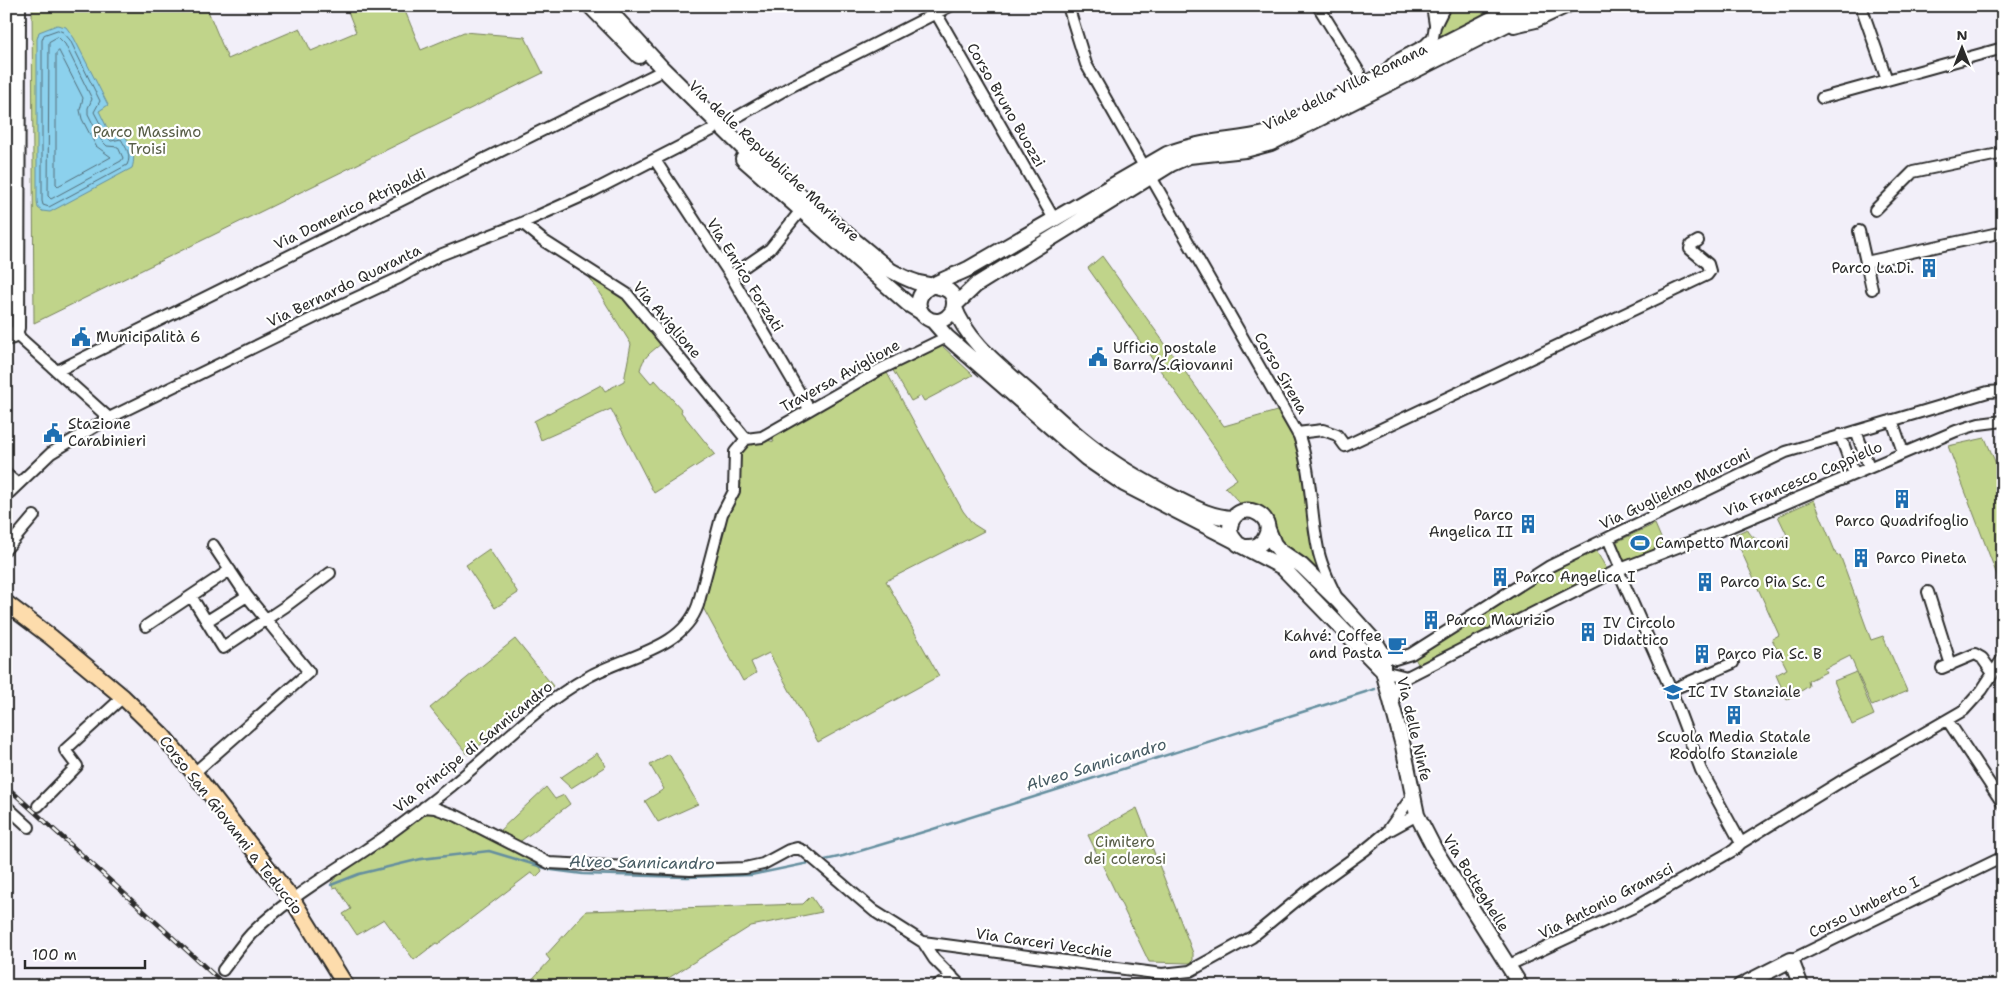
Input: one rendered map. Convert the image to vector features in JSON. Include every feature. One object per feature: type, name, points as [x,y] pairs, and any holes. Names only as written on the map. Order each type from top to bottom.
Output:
[{"type":"main road","name":"Via delle Repubbliche Marinare","points":[[590,6],[801,210],[908,304],[921,312]]},
{"type":"main road","name":"Via delle Repubbliche Marinare","points":[[605,6],[660,72]]},
{"type":"main road","name":"Viale della Villa Romana","points":[[954,306],[976,285],[1062,233],[1148,172],[1167,154],[1187,146],[1244,139],[1269,133],[1517,6]]},
{"type":"main road","name":"Viale della Villa Romana","points":[[932,286],[968,269],[1054,219],[1148,172],[1189,156],[1245,150],[1271,143],[1542,6]]},
{"type":"main road","name":"Via delle Repubbliche Marinare","points":[[716,128],[741,146],[890,270],[909,280],[932,286]]},
{"type":"main road","points":[[1054,219],[1062,233]]},
{"type":"main road","points":[[1233,518],[1204,513],[1144,482],[1106,458],[1050,412],[986,354],[959,319],[954,306],[953,296],[949,290],[932,286],[922,294],[919,306],[921,312],[1086,458],[1124,484],[1282,567],[1383,671]]},
{"type":"main road","points":[[933,321],[946,319],[951,315],[954,306]]},
{"type":"main road","points":[[1268,529],[1264,540],[1259,544],[1240,544],[1231,534],[1230,527],[1233,518],[1243,510],[1259,512],[1265,518],[1274,544],[1279,550],[1302,566],[1376,643],[1383,654],[1383,671]]},
{"type":"main road","name":"Corso San Giovanni a Teduccio","points":[[6,603],[51,637],[123,697],[163,736],[292,898],[346,986]]},
{"type":"main road","name":"Via delle Ninfe","points":[[1383,671],[1403,746],[1413,794]]},
{"type":"main road","name":"Via Botteghelle","points":[[1413,794],[1417,815],[1435,850],[1521,986]]},
{"type":"main road","points":[[1791,960],[1801,986]]},
{"type":"main road","name":"Corso Umberto I","points":[[1740,986],[1791,960]]},
{"type":"street","points":[[6,308],[8,301],[8,6]]},
{"type":"street","points":[[13,335],[19,6]]},
{"type":"street","name":"Via Bernardo Quaranta","points":[[6,496],[51,453],[109,418],[399,278],[440,255],[522,223],[655,160],[934,10],[950,6]]},
{"type":"street","name":"Corso Sirena","points":[[1068,6],[1086,64],[1297,432],[1306,456],[1318,550],[1338,602]]},
{"type":"street","points":[[1318,6],[1359,72]]},
{"type":"street","points":[[1432,6],[1435,26]]},
{"type":"street","points":[[1382,74],[1395,61],[1425,45],[1433,38],[1435,26],[1445,6]]},
{"type":"street","points":[[1509,23],[1514,26],[1536,22],[1570,6]]},
{"type":"street","points":[[1861,6],[1886,80]]},
{"type":"street","name":"Corso Bruno Buozzi","points":[[934,10],[1054,219]]},
{"type":"street","points":[[1822,98],[2003,48]]},
{"type":"street","name":"Via Domenico Atripaldi","points":[[58,371],[660,72]]},
{"type":"street","points":[[1875,210],[1913,172],[2003,153]]},
{"type":"street","name":"Via Enrico Forzati","points":[[655,160],[731,276],[808,407]]},
{"type":"street","points":[[731,276],[770,249],[801,210]]},
{"type":"street","name":"Via Aviglione","points":[[522,223],[551,246],[627,294],[746,439]]},
{"type":"street","points":[[1859,231],[1872,289]]},
{"type":"street","points":[[1866,262],[2003,232]]},
{"type":"street","points":[[1297,432],[1323,430],[1337,435],[1345,446],[1707,275],[1710,271],[1708,264],[1690,249],[1691,245],[1698,241]]},
{"type":"street","points":[[6,313],[12,315],[13,335],[58,371],[109,418]]},
{"type":"street","name":"Traversa Aviglione","points":[[746,439],[762,437],[879,370],[947,336]]},
{"type":"street","name":"Via Guglielmo Marconi","points":[[1383,654],[1395,659],[1410,654],[1528,579],[1786,452],[1988,392],[2003,391]]},
{"type":"street","points":[[1892,420],[1903,452]]},
{"type":"street","name":"Via Francesco Cappiello","points":[[1407,677],[1618,570],[1732,526],[1903,452],[1979,424],[2003,421]]},
{"type":"street","points":[[1856,431],[1869,467]]},
{"type":"street","points":[[1840,435],[1854,473]]},
{"type":"street","name":"Via Principe di Sannicandro","points":[[223,970],[250,935],[292,898],[369,848],[424,807],[475,766],[537,711],[586,678],[610,665],[666,644],[690,623],[702,594],[722,514],[734,491],[735,452],[746,439]]},
{"type":"street","points":[[6,474],[18,484]]},
{"type":"street","points":[[6,549],[34,516]]},
{"type":"street","points":[[1605,540],[1671,690],[1701,770],[1741,844]]},
{"type":"street","points":[[194,773],[309,672],[248,596],[213,545]]},
{"type":"street","points":[[146,626],[230,570]]},
{"type":"street","points":[[191,596],[223,648],[267,620],[330,573]]},
{"type":"street","points":[[1928,592],[1947,667],[1975,654],[1982,658],[1992,672]]},
{"type":"street","points":[[207,621],[248,596]]},
{"type":"street","points":[[1410,654],[1409,666],[1412,670],[1418,671]]},
{"type":"street","name":"Via Antonio Gramsci","points":[[1509,965],[1634,907],[1734,850],[1848,777],[1948,721],[1964,710],[1982,690],[1992,672],[2003,658]]},
{"type":"street","points":[[1671,690],[1733,663]]},
{"type":"street","points":[[1383,671],[1407,677]]},
{"type":"street","points":[[1392,704],[1396,687],[1407,677]]},
{"type":"street","points":[[38,806],[77,766],[64,750],[123,697]]},
{"type":"street","points":[[1948,721],[2003,804]]},
{"type":"street","points":[[1388,831],[1413,794]]},
{"type":"street","points":[[6,806],[29,827]]},
{"type":"street","points":[[424,807],[434,808],[457,816],[549,863],[690,870],[745,868],[763,864],[788,850],[797,848],[804,851],[874,911],[923,942],[934,959],[961,986]]},
{"type":"street","points":[[1388,831],[1417,815]]},
{"type":"street","name":"Via Carceri Vecchie","points":[[923,942],[1162,974],[1190,971],[1252,937],[1308,890],[1365,850],[1388,831]]},
{"type":"street","name":"Corso Umberto I","points":[[1791,960],[2003,858]]},
{"type":"street","points":[[936,986],[952,976]]},
{"type":"green space","name":"Parco Massimo Troisi","points":[[32,6],[206,6],[228,59],[300,28],[311,51],[356,32],[347,9],[354,6],[403,6],[421,50],[464,32],[525,37],[543,73],[34,323]]},
{"type":"green space","points":[[1451,6],[1504,6],[1437,39],[1439,24]]},
{"type":"green space","points":[[1102,256],[1224,426],[1284,409],[1306,456],[1325,572],[1310,567],[1284,550],[1271,529],[1250,514],[1225,487],[1237,479],[1088,268]]},
{"type":"green space","points":[[585,270],[617,290],[658,336],[656,339],[661,344],[645,358],[640,370],[651,383],[655,380],[682,410],[681,412],[715,454],[654,493],[611,409],[541,440],[534,421],[601,385],[605,391],[624,381],[631,344]]},
{"type":"green space","points":[[939,343],[973,375],[924,401],[921,396],[911,401],[891,367]]},
{"type":"green space","points":[[883,371],[887,373],[963,511],[973,524],[984,531],[886,581],[939,676],[818,742],[769,653],[751,662],[756,673],[743,681],[701,604],[724,516],[741,484],[738,464],[744,445],[764,439],[774,442],[769,433]]},
{"type":"green space","points":[[1985,438],[2003,480],[2003,591],[1948,446]]},
{"type":"green space","points":[[1814,500],[1837,556],[1840,555],[1871,640],[1883,636],[1907,691],[1872,706],[1850,656],[1824,669],[1826,672],[1808,681],[1809,686],[1787,700],[1776,675],[1787,669],[1772,639],[1779,635],[1734,535],[1747,529],[1755,538],[1760,540],[1770,541],[1781,538],[1787,535],[1778,516]]},
{"type":"green space","name":"Campetto Marconi","points":[[1655,524],[1664,545],[1625,562],[1616,542]]},
{"type":"green space","points":[[489,549],[518,593],[495,608],[466,565]]},
{"type":"green space","points":[[1595,549],[1608,571],[1586,579],[1420,668],[1414,656],[1517,592]]},
{"type":"green space","points":[[515,639],[553,686],[468,755],[430,708]]},
{"type":"green space","points":[[1856,672],[1874,715],[1852,725],[1834,681]]},
{"type":"green space","points":[[597,753],[606,766],[571,788],[560,778]]},
{"type":"green space","points":[[669,754],[698,804],[658,822],[645,801],[664,789],[650,765]]},
{"type":"green space","points":[[546,787],[555,799],[564,795],[570,804],[518,843],[498,832]]},
{"type":"green space","name":"Cimitero dei colerosi","points":[[1137,808],[1193,953],[1193,960],[1190,963],[1149,962],[1088,835]]},
{"type":"green space","points":[[423,812],[436,812],[537,860],[542,871],[536,877],[532,872],[438,944],[436,943],[414,960],[384,919],[357,935],[343,914],[351,909],[337,887],[333,888],[331,883],[346,866]]},
{"type":"green space","points":[[811,896],[822,912],[751,926],[656,986],[526,986],[550,960],[546,955],[586,911],[803,904]]},
{"type":"water","points":[[57,25],[66,27],[74,38],[108,105],[99,111],[111,136],[122,131],[132,149],[134,158],[132,168],[50,212],[42,211],[38,208],[37,201],[37,39],[39,32]]},
{"type":"waterway","name":"Alveo Sannicandro","points":[[825,860],[930,830],[1375,689]]},
{"type":"waterway","name":"Alveo Sannicandro","points":[[331,885],[359,874],[421,859],[489,851],[552,870],[583,874],[687,877],[751,875],[809,863]]},
{"type":"railway","points":[[6,786],[226,986]]},
{"type":"place","name":"Parco La.Di.","points":[[1929,268]]},
{"type":"place","name":"Municipalità 6","points":[[81,337]]},
{"type":"place","name":"Ufficio postale Barra/S.Giovanni","points":[[1098,357]]},
{"type":"place","name":"Stazione Carabinieri","points":[[53,433]]},
{"type":"place","name":"Parco Quadrifoglio","points":[[1902,499]]},
{"type":"place","name":"Parco Angelica II","points":[[1528,524]]},
{"type":"place","name":"Campetto Marconi","points":[[1640,543]]},
{"type":"place","name":"Parco Pineta","points":[[1861,558]]},
{"type":"place","name":"Parco Angelica I","points":[[1500,577]]},
{"type":"place","name":"Parco Pia Sc. C","points":[[1705,582]]},
{"type":"place","name":"Parco Maurizio","points":[[1431,620]]},
{"type":"place","name":"IV Circolo Didattico","points":[[1588,632]]},
{"type":"place","name":"Kahvé: Coffee and Pasta","points":[[1397,645]]},
{"type":"place","name":"Parco Pia Sc. B","points":[[1702,654]]},
{"type":"place","name":"IC IV Stanziale","points":[[1673,692]]},
{"type":"place","name":"Scuola Media Statale Rodolfo Stanziale","points":[[1734,715]]}]
